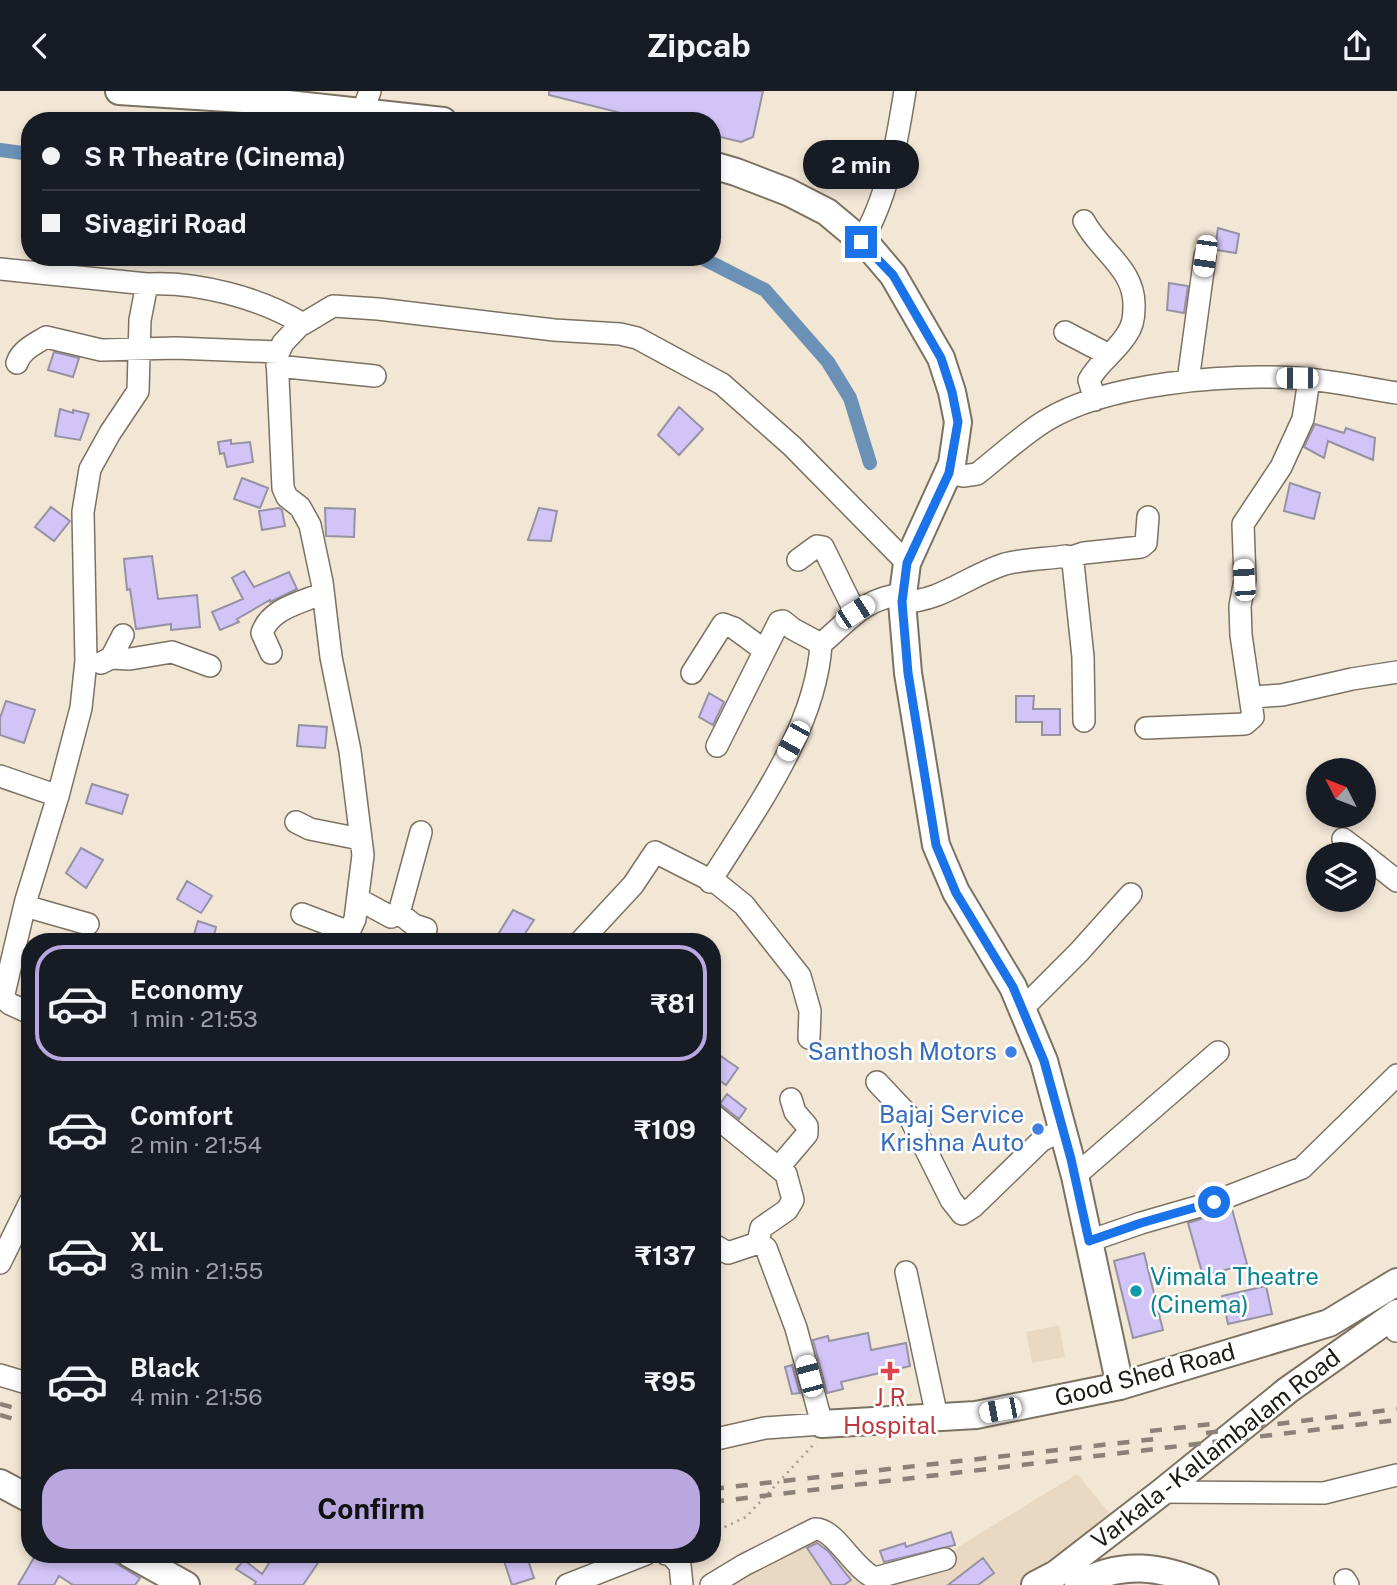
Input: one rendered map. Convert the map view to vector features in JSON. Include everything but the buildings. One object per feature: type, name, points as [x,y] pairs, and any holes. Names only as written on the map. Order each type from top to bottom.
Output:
[{"type":"main road","points":[[119,91],[243,99],[366,101],[408,112]]},
{"type":"main road","points":[[721,168],[789,192],[827,212],[893,275],[941,358],[958,422],[949,473],[907,563],[902,598],[908,673],[936,845],[956,893],[1013,987],[1044,1061],[1075,1176],[1120,1386]]},
{"type":"main road","name":"Good Shed Road","points":[[828,1424],[976,1415],[1120,1386],[1329,1323],[1397,1282]]},
{"type":"main road","name":"Varkala - Kallambalam Road","points":[[1035,1585],[1056,1574],[1289,1390],[1397,1325]]},
{"type":"main road","points":[[0,1483],[21,1494]]},
{"type":"main road","points":[[146,1563],[186,1585]]},
{"type":"main road","points":[[1090,1582],[1124,1567],[1172,1573],[1205,1585]]},
{"type":"street","points":[[861,242],[872,221],[886,180],[905,91]]},
{"type":"street","points":[[1084,221],[1090,233],[1126,273],[1133,287],[1134,320],[1128,334],[1089,380],[1095,400]]},
{"type":"street","points":[[1188,381],[1205,256]]},
{"type":"street","points":[[0,269],[146,284],[164,283],[224,293],[283,312],[302,323]]},
{"type":"street","points":[[21,1009],[3,998],[25,906],[81,708],[85,667],[84,501],[90,470],[110,433],[138,391],[140,320],[146,284]]},
{"type":"street","points":[[349,933],[355,919],[363,855],[350,751],[308,519],[300,507],[290,501],[283,488],[278,359],[283,343],[302,323],[333,306],[554,330],[620,334],[637,338],[722,384],[792,446],[907,563]]},
{"type":"street","points":[[1065,332],[1109,355]]},
{"type":"street","points":[[16,363],[28,348],[47,337],[86,348],[139,351],[176,348],[278,359],[375,376]]},
{"type":"street","points":[[949,473],[963,476],[977,474],[1045,421],[1071,408],[1170,383],[1216,378],[1309,380],[1397,393]]},
{"type":"street","points":[[1146,728],[1247,723],[1253,717],[1241,635],[1243,524],[1281,467],[1303,419],[1309,380]]},
{"type":"street","points":[[710,881],[760,801],[807,712],[820,665],[821,644],[855,612],[886,596],[918,602],[934,597],[1007,564],[1143,547],[1146,543],[1148,517]]},
{"type":"street","points":[[798,560],[817,546],[823,547],[855,612]]},
{"type":"street","points":[[1069,558],[1073,563],[1083,657],[1084,721]]},
{"type":"street","points":[[271,653],[262,633],[265,622],[272,615],[323,593]]},
{"type":"street","points":[[717,746],[764,650],[782,621],[821,644]]},
{"type":"street","points":[[692,673],[723,624],[734,628],[764,650]]},
{"type":"street","points":[[111,658],[123,635]]},
{"type":"street","points":[[85,667],[111,658],[130,659],[172,652],[211,666]]},
{"type":"street","points":[[1252,697],[1282,695],[1397,672]]},
{"type":"street","points":[[0,776],[58,796]]},
{"type":"street","points":[[296,822],[310,829],[360,839]]},
{"type":"street","points":[[358,899],[391,917],[399,913],[421,832]]},
{"type":"street","points":[[1343,839],[1347,842]]},
{"type":"street","points":[[588,933],[633,885],[654,852],[728,891],[744,905],[800,976],[810,1011],[809,1038]]},
{"type":"street","points":[[1376,864],[1397,881]]},
{"type":"street","points":[[1022,1009],[1079,953],[1131,894]]},
{"type":"street","points":[[25,906],[88,923]]},
{"type":"street","points":[[399,913],[414,925],[426,929]]},
{"type":"street","points":[[302,914],[339,933]]},
{"type":"street","points":[[1075,1176],[1217,1052]]},
{"type":"street","points":[[1089,1241],[1214,1202],[1302,1168],[1397,1075]]},
{"type":"street","points":[[877,1082],[909,1117],[951,1201],[961,1214],[966,1213],[1041,1141],[1063,1129]]},
{"type":"street","points":[[779,1167],[807,1134],[808,1128],[795,1112],[792,1099]]},
{"type":"street","points":[[721,1121],[786,1174],[793,1200],[787,1210],[761,1228],[758,1243]]},
{"type":"street","points":[[0,1263],[21,1220]]},
{"type":"street","points":[[721,1253],[758,1243],[766,1248],[828,1424]]},
{"type":"street","points":[[906,1272],[937,1417]]},
{"type":"street","points":[[0,1375],[21,1381]]},
{"type":"street","name":"Good Shed Road","points":[[721,1438],[765,1428],[828,1424]]},
{"type":"street","points":[[1162,1492],[1324,1493],[1397,1475]]},
{"type":"street","points":[[711,1585],[744,1565],[822,1528],[857,1566],[875,1578],[945,1559]]},
{"type":"street","points":[[567,1585],[623,1563]]},
{"type":"street","points":[[678,1563],[682,1585]]},
{"type":"path","points":[[721,1529],[746,1517],[828,1424]]},
{"type":"shaded area","points":[[1059,1325],[1065,1357],[1032,1363],[1026,1332]]},
{"type":"shaded area","points":[[1077,1474],[1112,1516],[1037,1574],[1018,1585],[896,1585]]},
{"type":"shaded area","points":[[820,1527],[872,1585],[718,1585]]},
{"type":"waterway","points":[[0,150],[21,153]]},
{"type":"waterway","points":[[718,266],[765,290],[828,362],[850,398],[870,463]]},
{"type":"railway","points":[[0,1404],[21,1410]]},
{"type":"railway","points":[[1206,1433],[1397,1409]]},
{"type":"railway","points":[[0,1415],[21,1421]]},
{"type":"railway","points":[[721,1501],[1397,1420]]},
{"type":"railway","points":[[1150,1431],[1220,1423]]},
{"type":"railway","points":[[721,1488],[1164,1438]]},
{"type":"place","name":"Santhosh Motors","points":[[1011,1052]]},
{"type":"place","name":"Bajaj Service Krishna Auto","points":[[1038,1129]]},
{"type":"place","name":"Vimala Theatre (Cinema)","points":[[1136,1291]]},
{"type":"place","name":"J R Hospital","points":[[890,1371]]},
{"type":"route","points":[[861,242],[870,248],[893,275],[941,358],[958,422],[949,473],[907,563],[902,602],[908,673],[936,845],[956,893],[1013,987],[1044,1061],[1071,1159],[1089,1241],[1214,1202]]}]
